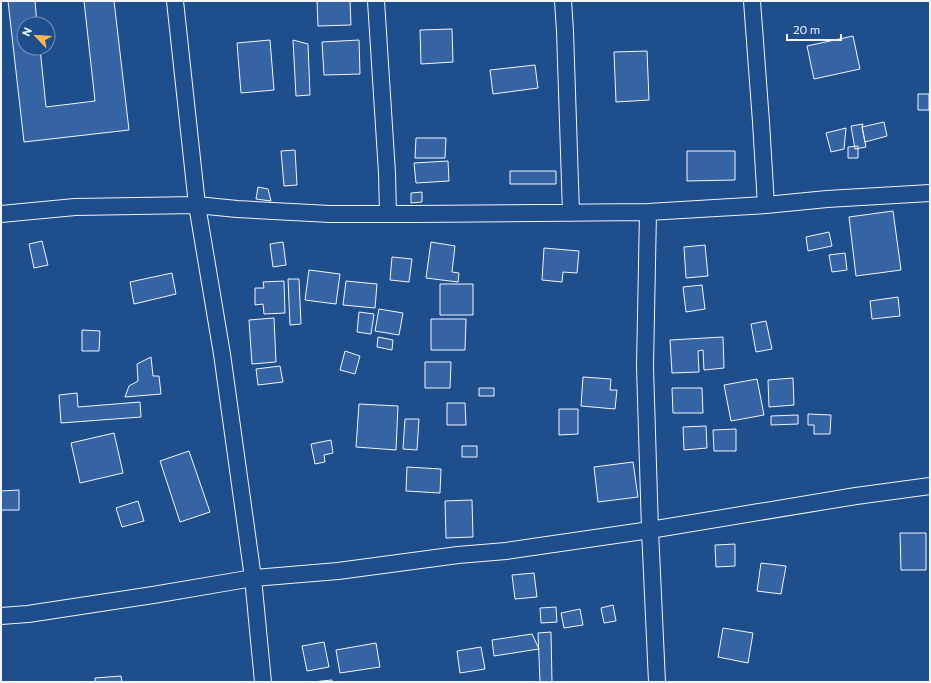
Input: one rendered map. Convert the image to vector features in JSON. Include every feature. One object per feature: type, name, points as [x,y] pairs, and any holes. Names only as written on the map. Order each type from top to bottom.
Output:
[{"type":"street","points":[[175,1],[197,205],[222,354],[253,578],[263,682]]},
{"type":"street","points":[[376,1],[387,173],[388,214]]},
{"type":"street","points":[[563,1],[571,213]]},
{"type":"street","points":[[752,1],[766,205]]},
{"type":"street","points":[[1,214],[74,207],[197,205],[303,213],[388,214],[648,212],[930,193]]},
{"type":"street","points":[[648,212],[645,367],[650,530],[657,682]]},
{"type":"street","points":[[1,616],[28,614],[253,578],[338,571],[458,555],[506,551],[650,530],[856,496],[930,486]]},
{"type":"building","points":[[8,1],[35,1],[36,16],[16,16],[16,56],[41,56],[46,107],[95,101],[84,1],[114,1],[129,130],[24,142]]},
{"type":"building","points":[[317,1],[350,1],[351,25],[318,26]]},
{"type":"building","points":[[452,29],[453,62],[421,64],[420,30]]},
{"type":"building","points":[[853,36],[860,69],[814,79],[807,46]]},
{"type":"building","points":[[270,40],[274,90],[241,93],[237,43]]},
{"type":"building","points":[[293,40],[308,44],[310,95],[296,96]]},
{"type":"building","points":[[359,40],[360,74],[324,75],[322,42]]},
{"type":"building","points":[[647,51],[649,100],[616,102],[614,52]]},
{"type":"building","points":[[535,65],[538,88],[493,94],[490,70]]},
{"type":"building","points":[[918,94],[929,94],[929,110],[918,110]]},
{"type":"building","points":[[884,122],[887,136],[865,142],[862,127]]},
{"type":"building","points":[[863,124],[862,127],[866,147],[855,149],[851,126]]},
{"type":"building","points":[[846,128],[844,149],[831,152],[826,133]]},
{"type":"building","points":[[416,138],[446,138],[445,158],[415,158]]},
{"type":"building","points":[[858,146],[858,158],[848,158],[848,147]]},
{"type":"building","points":[[295,150],[297,185],[284,186],[281,151]]},
{"type":"building","points":[[687,151],[735,151],[735,180],[687,181]]},
{"type":"building","points":[[448,161],[449,181],[416,183],[414,163]]},
{"type":"building","points":[[510,171],[556,171],[556,184],[510,184]]},
{"type":"building","points":[[258,187],[268,189],[271,201],[256,199]]},
{"type":"building","points":[[422,192],[422,202],[411,203],[411,193]]},
{"type":"building","points":[[893,211],[901,270],[856,276],[849,217]]},
{"type":"building","points":[[829,232],[832,246],[808,251],[806,237]]},
{"type":"building","points":[[42,241],[48,265],[34,268],[29,244]]},
{"type":"building","points":[[283,242],[286,265],[273,267],[270,244]]},
{"type":"building","points":[[431,242],[455,246],[452,272],[459,273],[458,282],[426,278]]},
{"type":"building","points":[[705,245],[708,276],[686,278],[684,247]]},
{"type":"building","points":[[544,248],[579,251],[577,273],[563,272],[562,282],[542,280]]},
{"type":"building","points":[[845,253],[847,270],[832,272],[829,255]]},
{"type":"building","points":[[392,257],[412,259],[409,282],[390,280]]},
{"type":"building","points":[[309,270],[340,274],[336,304],[305,300]]},
{"type":"building","points":[[172,273],[176,294],[134,304],[130,282]]},
{"type":"building","points":[[288,279],[299,279],[301,324],[290,325]]},
{"type":"building","points":[[284,281],[285,313],[264,314],[263,304],[255,305],[255,288],[264,288],[263,282]]},
{"type":"building","points":[[346,281],[377,284],[375,308],[343,305]]},
{"type":"building","points":[[440,284],[473,284],[473,315],[440,315]]},
{"type":"building","points":[[702,285],[705,309],[686,312],[683,287]]},
{"type":"building","points":[[898,297],[900,316],[872,319],[870,301]]},
{"type":"building","points":[[379,309],[403,313],[399,335],[375,331]]},
{"type":"building","points":[[359,312],[374,314],[371,334],[357,332]]},
{"type":"building","points":[[274,318],[276,362],[252,364],[249,320]]},
{"type":"building","points":[[431,319],[466,319],[465,350],[431,350]]},
{"type":"building","points":[[766,321],[772,349],[756,352],[751,324]]},
{"type":"building","points":[[82,330],[100,331],[99,351],[82,351]]},
{"type":"building","points":[[378,337],[393,340],[392,350],[377,347]]},
{"type":"building","points":[[723,337],[724,368],[704,370],[703,350],[698,351],[699,372],[672,373],[670,340]]},
{"type":"building","points":[[345,351],[360,356],[355,374],[340,370]]},
{"type":"building","points":[[151,357],[153,376],[159,376],[161,394],[125,397],[129,386],[138,381],[137,364]]},
{"type":"building","points":[[425,362],[451,362],[450,388],[425,388]]},
{"type":"building","points":[[280,366],[283,382],[258,385],[256,369]]},
{"type":"building","points":[[583,377],[611,379],[610,390],[617,390],[615,409],[581,406]]},
{"type":"building","points":[[793,378],[794,405],[769,407],[768,380]]},
{"type":"building","points":[[757,379],[764,415],[731,421],[724,385]]},
{"type":"building","points":[[479,388],[494,388],[494,396],[479,396]]},
{"type":"building","points":[[672,388],[702,388],[703,413],[673,413]]},
{"type":"building","points":[[77,393],[78,407],[140,402],[141,417],[61,423],[59,395]]},
{"type":"building","points":[[447,403],[465,403],[466,425],[447,425]]},
{"type":"building","points":[[359,404],[398,406],[396,450],[356,447]]},
{"type":"building","points":[[559,409],[578,409],[578,434],[559,435]]},
{"type":"building","points":[[808,414],[831,415],[830,434],[814,434],[814,425],[808,425]]},
{"type":"building","points":[[798,415],[798,424],[771,425],[771,416]]},
{"type":"building","points":[[405,419],[419,419],[417,450],[403,449]]},
{"type":"building","points":[[706,426],[707,448],[684,450],[683,427]]},
{"type":"building","points":[[736,429],[736,451],[714,451],[713,430]]},
{"type":"building","points":[[114,433],[123,473],[80,483],[71,443]]},
{"type":"building","points":[[331,440],[333,453],[324,455],[325,462],[315,464],[311,444]]},
{"type":"building","points":[[462,446],[477,446],[477,457],[462,457]]},
{"type":"building","points":[[189,451],[210,512],[180,522],[160,461]]},
{"type":"building","points":[[633,462],[638,497],[598,502],[594,467]]},
{"type":"building","points":[[407,467],[441,469],[440,493],[406,491]]},
{"type":"building","points":[[19,490],[19,510],[1,510],[1,491]]},
{"type":"building","points":[[472,500],[473,537],[446,538],[445,501]]},
{"type":"building","points":[[138,501],[144,521],[122,527],[116,508]]},
{"type":"building","points":[[900,533],[926,533],[926,570],[901,570]]},
{"type":"building","points":[[735,544],[735,566],[716,567],[715,545]]},
{"type":"building","points":[[761,563],[786,566],[781,594],[757,591]]},
{"type":"building","points":[[534,573],[537,597],[515,599],[512,575]]},
{"type":"building","points":[[613,605],[616,621],[604,623],[601,608]]},
{"type":"building","points":[[556,607],[557,622],[541,623],[540,608]]},
{"type":"building","points":[[580,609],[583,625],[564,628],[561,613]]},
{"type":"building","points":[[723,628],[753,633],[748,663],[718,657]]},
{"type":"building","points":[[551,632],[552,682],[540,682],[538,633]]},
{"type":"building","points":[[532,634],[539,649],[494,656],[492,640]]},
{"type":"building","points":[[324,642],[329,667],[307,671],[302,646]]},
{"type":"building","points":[[376,643],[380,667],[340,673],[336,650]]},
{"type":"building","points":[[481,647],[485,669],[460,673],[457,651]]},
{"type":"building","points":[[121,676],[122,682],[95,682],[95,678]]},
{"type":"building","points":[[332,680],[332,682],[312,682]]}]
